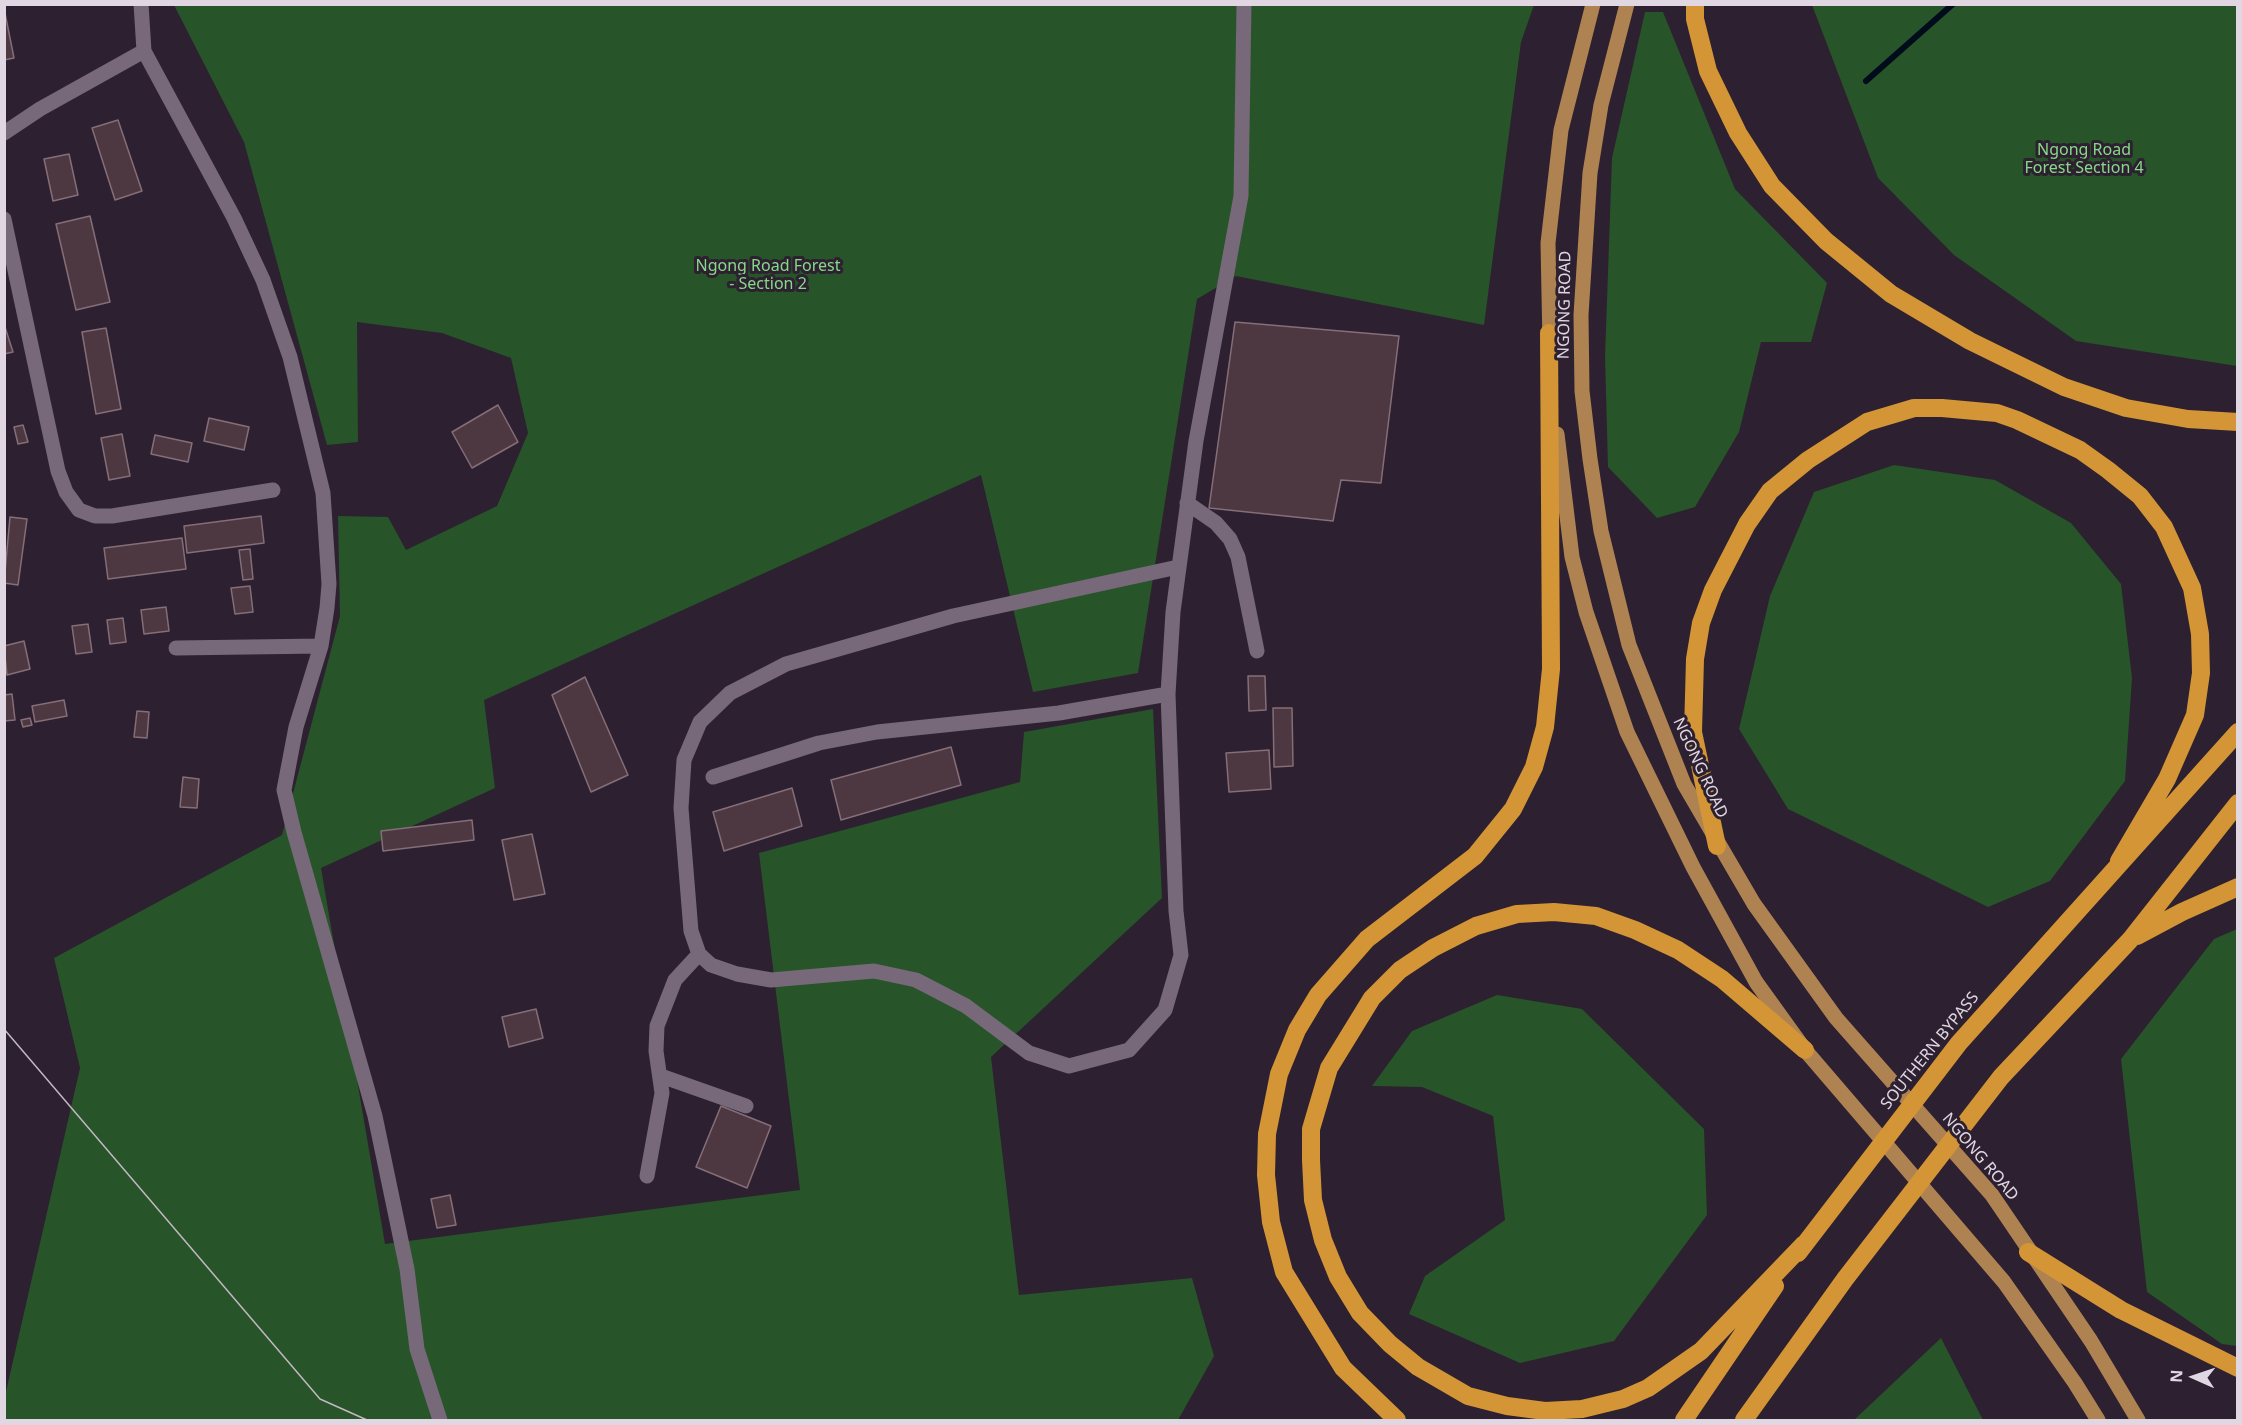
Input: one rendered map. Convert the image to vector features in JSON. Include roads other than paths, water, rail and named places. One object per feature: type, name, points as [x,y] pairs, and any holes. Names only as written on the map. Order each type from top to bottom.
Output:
[{"type":"highway","points":[[1695,4],[1695,19],[1708,71],[1738,133],[1772,186],[1826,242],[1891,294],[1970,340],[2064,387],[2126,408],[2188,419],[2238,422]]},
{"type":"highway","points":[[1397,1420],[1343,1368],[1284,1272],[1271,1222],[1266,1175],[1267,1134],[1279,1074],[1297,1030],[1318,995],[1367,939],[1475,856],[1513,809],[1534,767],[1545,727],[1551,669],[1549,333]]},
{"type":"highway","points":[[1717,846],[1693,732],[1695,659],[1701,623],[1713,590],[1747,524],[1770,491],[1808,460],[1867,422],[1914,408],[1942,408],[1997,413],[2017,420],[2080,450],[2108,470],[2140,496],[2164,527],[2192,588],[2200,634],[2201,673],[2195,715],[2182,751],[2119,861]]},
{"type":"highway","name":"SOUTHERN BYPASS","points":[[1684,1420],[1804,1244],[1959,1043],[2119,861],[2238,732]]},
{"type":"highway","points":[[1744,1420],[1845,1279],[2001,1077],[2130,940],[2238,803]]},
{"type":"highway","points":[[2130,940],[2238,886]]},
{"type":"highway","points":[[1804,1244],[1701,1351],[1648,1388],[1623,1400],[1582,1409],[1545,1411],[1507,1406],[1468,1396],[1418,1367],[1390,1344],[1360,1313],[1338,1277],[1323,1240],[1313,1200],[1311,1129],[1329,1068],[1372,998],[1400,970],[1433,948],[1476,926],[1517,915],[1554,912],[1596,916],[1635,930],[1678,950],[1722,979],[1805,1050]]},
{"type":"highway","points":[[2028,1252],[2121,1310],[2238,1368]]},
{"type":"main road","name":"NGONG ROAD","points":[[1593,4],[1561,130],[1548,243],[1549,333],[1560,471],[1572,557],[1587,612],[1627,732],[1683,849],[1756,982],[1805,1050],[2004,1282],[2075,1383],[2098,1420]]},
{"type":"main road","name":"NGONG ROAD","points":[[1627,4],[1601,105],[1590,173],[1581,315],[1584,402],[1601,531],[1629,645],[1684,784],[1717,846],[1754,904],[1836,1018],[1992,1195],[2028,1252],[2091,1341],[2138,1420]]},
{"type":"street","points":[[141,4],[144,51],[234,218],[263,280],[290,357],[323,493],[329,584],[321,646],[296,727],[284,790],[375,1116],[407,1269],[417,1349],[440,1420]]},
{"type":"street","points":[[1178,567],[909,629],[786,664],[730,693],[700,722],[684,760],[681,808],[691,931],[699,954],[711,965],[737,974],[771,980],[874,971],[916,980],[966,1006],[1029,1053],[1069,1066],[1129,1050],[1165,1010],[1181,955],[1176,911],[1168,694],[1178,567],[1187,503],[1241,196],[1244,4]]},
{"type":"street","points":[[4,133],[40,109],[144,51]]},
{"type":"street","points":[[4,219],[58,471],[66,492],[79,510],[95,516],[112,516],[273,490]]},
{"type":"street","points":[[1187,503],[1216,523],[1230,539],[1238,557],[1257,651]]},
{"type":"street","points":[[176,648],[321,646]]},
{"type":"street","points":[[713,777],[819,743],[877,732],[1059,713],[1168,694]]},
{"type":"street","points":[[647,1176],[662,1093],[656,1042],[657,1026],[664,1003],[675,980],[699,954]]},
{"type":"street","points":[[661,1076],[746,1106]]},
{"type":"waterway","points":[[1866,81],[1953,4]]},
{"type":"tram line","points":[[4,1029],[320,1399],[367,1420]]},
{"type":"park label","name":"Ngong Road Forest Section 4","points":[[2084,159]]},
{"type":"park label","name":"Ngong Road Forest - Section 2","points":[[768,275]]}]
